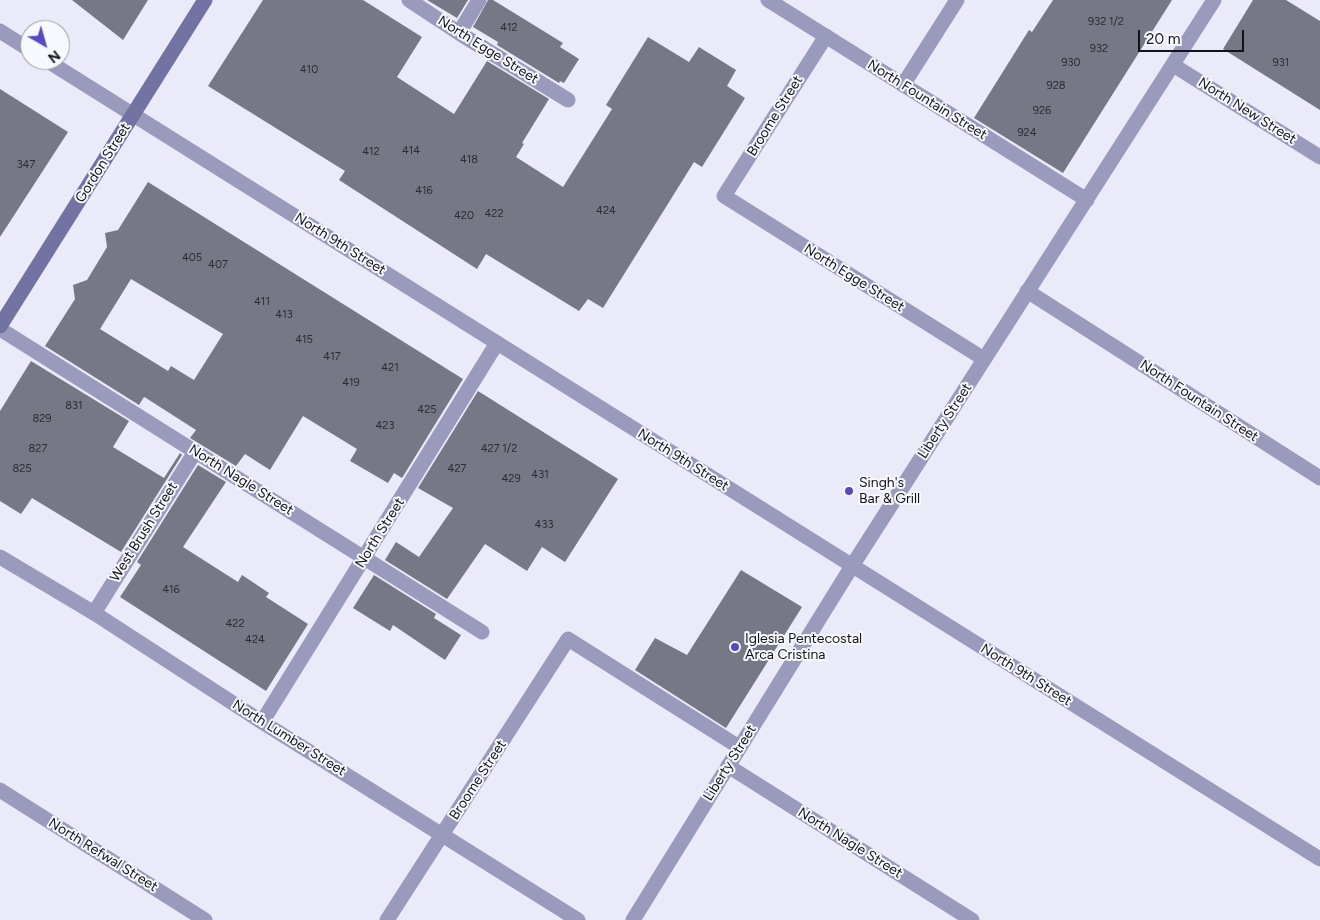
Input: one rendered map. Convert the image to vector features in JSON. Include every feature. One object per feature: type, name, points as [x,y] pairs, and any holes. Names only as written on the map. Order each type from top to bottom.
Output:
[{"type":"street","name":"Gordon Street","points":[[0,328],[205,0]]},
{"type":"street","name":"North Egge Street","points":[[409,0],[568,100]]},
{"type":"street","points":[[459,33],[479,0]]},
{"type":"street","name":"North Fountain Street","points":[[768,0],[1087,200]]},
{"type":"street","points":[[903,85],[957,0]]},
{"type":"street","name":"Liberty Street","points":[[633,920],[852,566],[1214,0]]},
{"type":"street","points":[[0,32],[20,44]]},
{"type":"street","name":"Broome Street","points":[[724,196],[826,36]]},
{"type":"street","name":"North New Street","points":[[1173,65],[1320,157]]},
{"type":"street","name":"North 9th Street","points":[[62,70],[1320,859]]},
{"type":"street","name":"North Egge Street","points":[[724,196],[984,359]]},
{"type":"street","name":"North Fountain Street","points":[[1027,291],[1320,478]]},
{"type":"street","name":"North Nagle Street","points":[[0,328],[482,632]]},
{"type":"street","name":"North Street","points":[[262,722],[497,343]]},
{"type":"street","name":"West Brush Street","points":[[94,613],[194,452]]},
{"type":"street","name":"North Lumber Street","points":[[0,557],[94,613],[262,722],[578,920]]},
{"type":"street","name":"Broome Street","points":[[387,920],[568,639],[740,747]]},
{"type":"street","name":"North Nagle Street","points":[[728,766],[972,920]]},
{"type":"street","name":"North Refwal Street","points":[[0,790],[205,920]]},
{"type":"building","points":[[72,0],[148,0],[123,40]]},
{"type":"building","points":[[263,0],[363,0],[422,37],[397,77],[454,114],[487,61],[549,99],[522,143],[524,144],[516,157],[563,187],[612,109],[606,105],[648,37],[689,62],[699,47],[736,70],[727,86],[745,98],[702,167],[694,162],[603,308],[588,299],[579,311],[486,254],[477,269],[339,180],[345,171],[208,86]]},
{"type":"building","points":[[427,0],[468,0],[457,18]]},
{"type":"building","points":[[488,0],[493,0],[563,43],[560,47],[579,59],[564,83],[560,81],[559,83],[497,45],[498,42],[473,27]]},
{"type":"building","points":[[1053,0],[1172,0],[1063,173],[974,118],[1029,30],[1032,32]]},
{"type":"building","points":[[1253,0],[1286,0],[1320,21],[1320,110],[1223,49]]},
{"type":"building","points":[[0,89],[68,132],[0,237]]},
{"type":"building","points":[[148,182],[463,379],[402,478],[394,473],[388,483],[350,461],[357,449],[303,416],[270,470],[245,454],[236,466],[190,438],[196,430],[146,398],[144,397],[139,405],[45,346],[75,299],[73,285],[87,280],[107,247],[105,233],[118,230]],"holes":[[[131,279],[223,334],[194,380],[171,366],[168,371],[100,329]]]},
{"type":"building","points":[[31,361],[129,421],[113,447],[164,478],[180,453],[182,455],[121,552],[32,498],[21,514],[0,501],[0,411]]},
{"type":"building","points":[[478,391],[618,479],[565,562],[542,547],[527,571],[485,544],[447,599],[385,560],[396,542],[419,557],[453,508],[418,488]]},
{"type":"building","points":[[198,465],[226,482],[183,547],[238,582],[242,575],[269,593],[266,597],[308,624],[266,691],[120,597],[141,565],[137,562]]},
{"type":"building","name":"Iglesia Pentecostal Arca Cristina","points":[[741,570],[802,607],[726,728],[635,670],[655,638],[687,655]]},
{"type":"building","points":[[374,575],[436,614],[434,618],[461,635],[445,660],[393,625],[390,631],[353,608]]},
{"type":"place","name":"Singh's Bar & Grill","points":[[849,491]]},
{"type":"place","name":"Iglesia Pentecostal Arca Cristina","points":[[735,647]]}]
